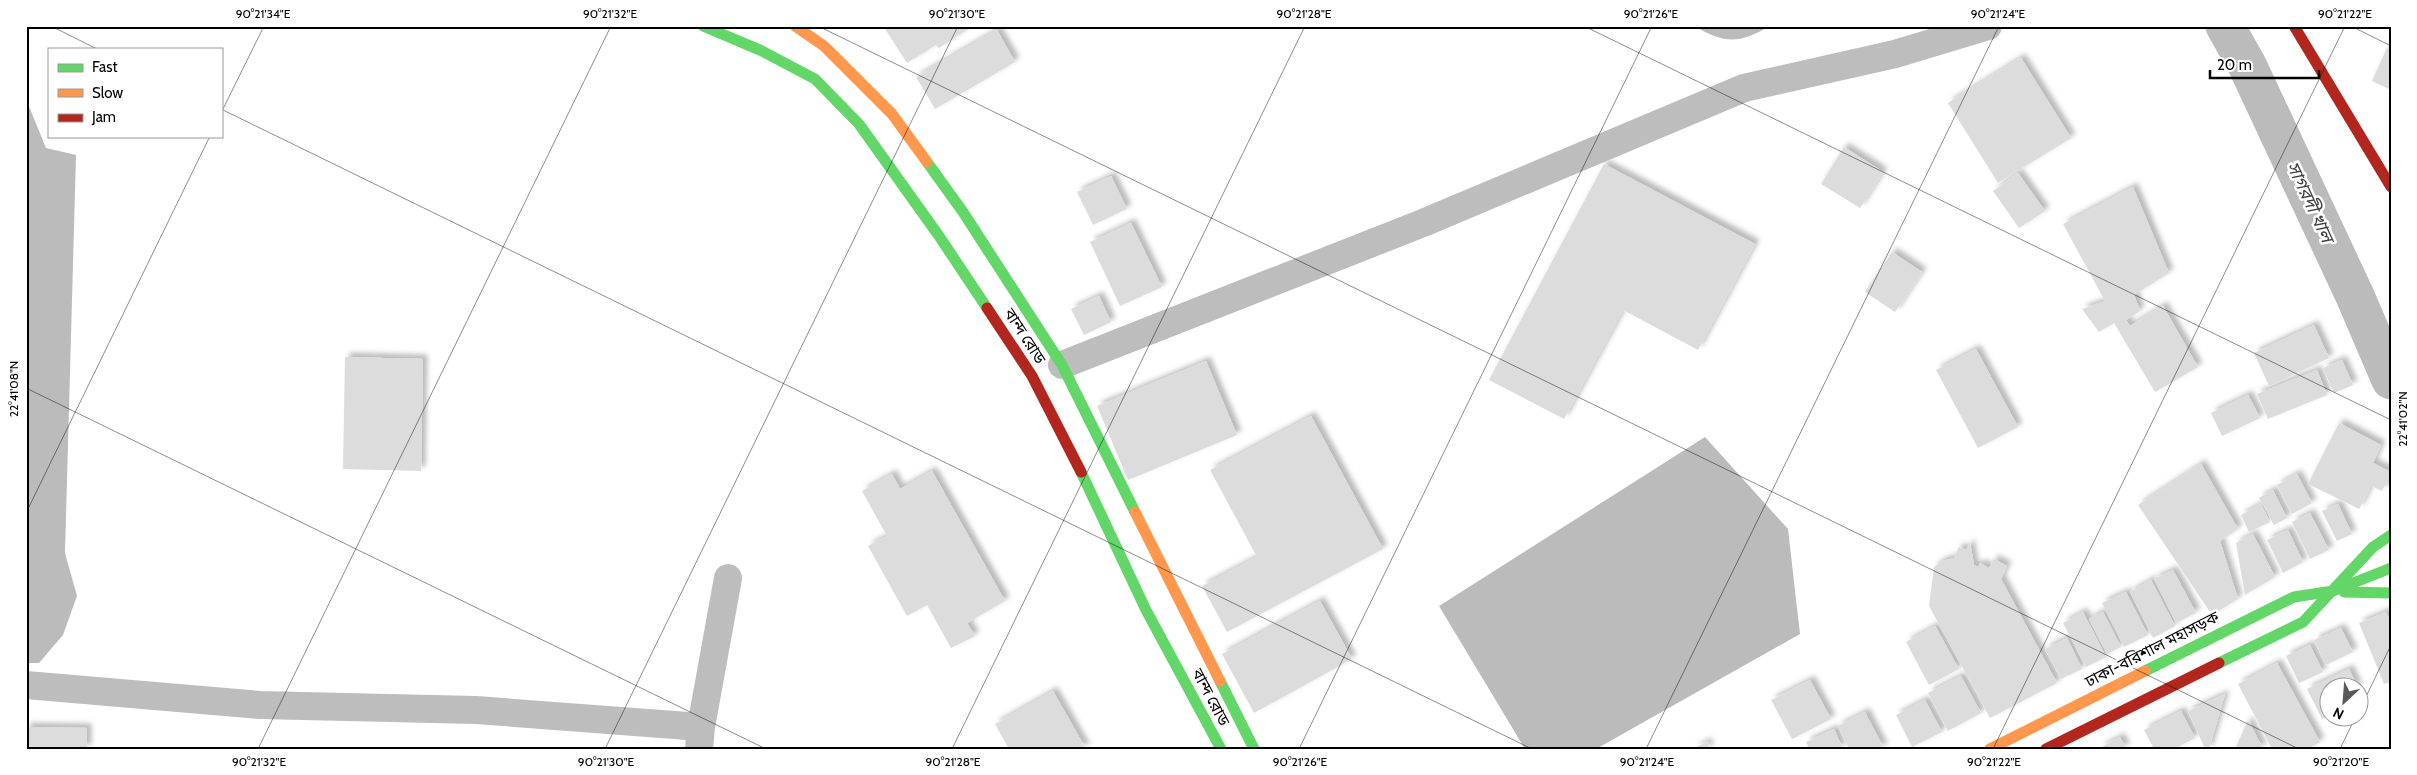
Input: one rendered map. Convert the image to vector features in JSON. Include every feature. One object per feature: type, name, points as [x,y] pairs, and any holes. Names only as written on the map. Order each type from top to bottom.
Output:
[{"type":"main road","name":"বান্দ রোড","points":[[703,26],[762,51],[816,79],[859,124],[940,236],[1036,384],[1057,422],[1146,610],[1221,749]]},
{"type":"main road","name":"বান্দ রোড","points":[[795,26],[824,46],[892,114],[963,212],[1062,365],[1254,749]]},
{"type":"main road","points":[[2294,26],[2391,188]]},
{"type":"main road","points":[[2333,591],[2373,547],[2391,535]]},
{"type":"main road","name":"ঢাকা-বরিশাল মহাসড়ক","points":[[1990,749],[2294,597],[2333,591],[2391,568]]},
{"type":"main road","points":[[2333,591],[2391,593]]},
{"type":"main road","name":"ঢাকা-বরিশাল মহাসড়ক","points":[[2046,749],[2081,741],[2303,622],[2333,591]]},
{"type":"street","points":[[1062,365],[1422,223],[1744,88],[1895,54],[1988,26]]},
{"type":"street","points":[[26,685],[260,704],[476,710],[700,738],[728,578]]},
{"type":"shaded area","points":[[1694,26],[1770,26],[1749,36],[1732,40],[1715,36]]},
{"type":"shaded area","points":[[26,99],[46,148],[76,155],[65,553],[77,596],[63,635],[39,663],[26,663]]},
{"type":"shaded area","points":[[1705,437],[1788,529],[1800,634],[1596,749],[1525,749],[1439,606]]},
{"type":"building","points":[[883,26],[973,26],[939,48],[936,45],[907,63]]},
{"type":"building","points":[[997,30],[1015,62],[935,109],[916,77]]},
{"type":"building","points":[[2387,48],[2391,50],[2391,90],[2372,81]]},
{"type":"building","points":[[2021,58],[2071,138],[1998,183],[1948,103]]},
{"type":"building","points":[[1844,147],[1883,172],[1860,208],[1821,184]]},
{"type":"building","points":[[1604,164],[1755,244],[1698,350],[1623,310],[1564,419],[1489,380]]},
{"type":"building","points":[[2018,173],[2045,211],[2019,228],[1993,191]]},
{"type":"building","points":[[1111,176],[1127,209],[1093,225],[1077,192]]},
{"type":"building","points":[[2133,187],[2169,273],[2134,295],[2140,311],[2126,320],[2130,326],[2163,306],[2198,367],[2155,392],[2114,323],[2099,332],[2082,309],[2105,301],[2063,224]]},
{"type":"building","points":[[1131,223],[1162,287],[1120,306],[1090,242]]},
{"type":"building","points":[[1892,252],[1922,272],[1895,312],[1865,292]]},
{"type":"building","points":[[1099,296],[1111,322],[1084,335],[1071,309]]},
{"type":"building","points":[[2314,325],[2329,358],[2269,386],[2254,353]]},
{"type":"building","points":[[1976,349],[2018,427],[1978,448],[1936,370]]},
{"type":"building","points":[[345,357],[423,359],[421,471],[343,469]]},
{"type":"building","points":[[2342,360],[2353,385],[2334,393],[2323,368]]},
{"type":"building","points":[[1206,361],[1237,435],[1128,480],[1097,406]]},
{"type":"building","points":[[2317,370],[2327,395],[2268,419],[2257,394]]},
{"type":"building","points":[[2248,395],[2260,418],[2222,436],[2211,413]]},
{"type":"building","points":[[1311,416],[1383,549],[1227,632],[1202,586],[1257,557],[1210,470]]},
{"type":"building","points":[[2339,423],[2381,445],[2373,463],[2391,472],[2382,491],[2371,486],[2359,509],[2308,484]]},
{"type":"building","points":[[2201,464],[2238,529],[2220,541],[2238,599],[2212,615],[2138,505]]},
{"type":"building","points":[[932,471],[1005,601],[967,623],[975,636],[951,648],[927,605],[907,616],[868,546],[887,536],[862,491],[892,474],[900,489]]},
{"type":"building","points":[[2297,474],[2312,503],[2292,514],[2277,485]]},
{"type":"building","points":[[2273,490],[2287,518],[2274,525],[2259,498]]},
{"type":"building","points":[[2261,504],[2270,522],[2249,532],[2241,515]]},
{"type":"building","points":[[2338,504],[2352,534],[2337,541],[2322,511]]},
{"type":"building","points":[[2310,513],[2329,550],[2310,559],[2292,522]]},
{"type":"building","points":[[2288,530],[2303,562],[2283,573],[2267,540]]},
{"type":"building","points":[[2253,534],[2275,577],[2245,595],[2236,543]]},
{"type":"building","points":[[1970,542],[1974,565],[1978,567],[1980,563],[1989,568],[1994,559],[2007,566],[2001,579],[2057,683],[1990,718],[1929,606],[1934,567],[1943,561],[1954,558],[1959,547],[1966,550]]},
{"type":"building","points":[[2173,570],[2196,613],[2176,623],[2154,579]]},
{"type":"building","points":[[2151,580],[2175,626],[2153,638],[2130,592]]},
{"type":"building","points":[[2126,592],[2148,635],[2124,647],[2102,603]]},
{"type":"building","points":[[1320,601],[1352,659],[1254,713],[1222,654]]},
{"type":"building","points":[[2083,612],[2106,657],[2086,667],[2063,623]]},
{"type":"building","points":[[2103,612],[2121,647],[2107,654],[2089,619]]},
{"type":"building","points":[[2386,612],[2391,623],[2391,682],[2384,684],[2359,623]]},
{"type":"building","points":[[1935,626],[1959,669],[1929,685],[1906,642]]},
{"type":"building","points":[[2341,628],[2353,652],[2326,665],[2314,640]]},
{"type":"building","points":[[2067,638],[2082,669],[2061,679],[2045,649]]},
{"type":"building","points":[[2310,645],[2323,672],[2299,683],[2286,656]]},
{"type":"building","points":[[2277,663],[2320,742],[2308,749],[2272,749],[2238,684]]},
{"type":"building","points":[[2349,669],[2353,678],[2330,678]]},
{"type":"building","points":[[1961,676],[1981,713],[1948,731],[1928,693]]},
{"type":"building","points":[[1810,680],[1831,719],[1792,739],[1771,700]]},
{"type":"building","points":[[2320,683],[2320,715],[2307,689]]},
{"type":"building","points":[[1053,691],[1086,749],[1009,749],[995,724]]},
{"type":"building","points":[[2225,694],[2209,749],[2205,749],[2188,711]]},
{"type":"building","points":[[1925,700],[1942,732],[1912,747],[1896,715]]},
{"type":"building","points":[[2181,711],[2195,738],[2174,749],[2154,749],[2144,730]]},
{"type":"building","points":[[1865,712],[1884,749],[1849,749],[1838,726]]},
{"type":"building","points":[[2248,720],[2263,749],[2235,749]]},
{"type":"building","points":[[26,727],[87,728],[87,749],[26,749]]},
{"type":"building","points":[[1834,729],[1843,749],[1809,749],[1806,742]]},
{"type":"building","points":[[2120,737],[2126,749],[2098,749]]},
{"type":"building","points":[[1707,742],[1710,749],[1692,749]]},
{"type":"waterway","name":"সাগরদী খাল","points":[[2225,26],[2247,65],[2355,296],[2391,380]]},
{"type":"traffic: fast","points":[[703,26],[762,51],[815,79],[859,124],[939,236],[987,308]]},
{"type":"traffic: fast","points":[[927,162],[963,212],[1062,365],[1135,512]]},
{"type":"traffic: fast","points":[[1081,472],[1146,610],[1221,749]]},
{"type":"traffic: fast","points":[[2219,663],[2303,622],[2373,547],[2391,535]]},
{"type":"traffic: fast","points":[[2145,671],[2294,597],[2333,591],[2391,568]]},
{"type":"traffic: fast","points":[[2344,592],[2391,593]]},
{"type":"traffic: fast","points":[[1220,681],[1254,749]]},
{"type":"traffic: slow","points":[[795,26],[824,46],[892,114],[927,162]]},
{"type":"traffic: slow","points":[[1135,512],[1220,681]]},
{"type":"traffic: slow","points":[[1990,749],[2145,671]]},
{"type":"traffic: jam","points":[[2294,26],[2391,187]]},
{"type":"traffic: jam","points":[[987,308],[1032,376],[1081,472]]},
{"type":"traffic: jam","points":[[2046,749],[2219,663]]}]
